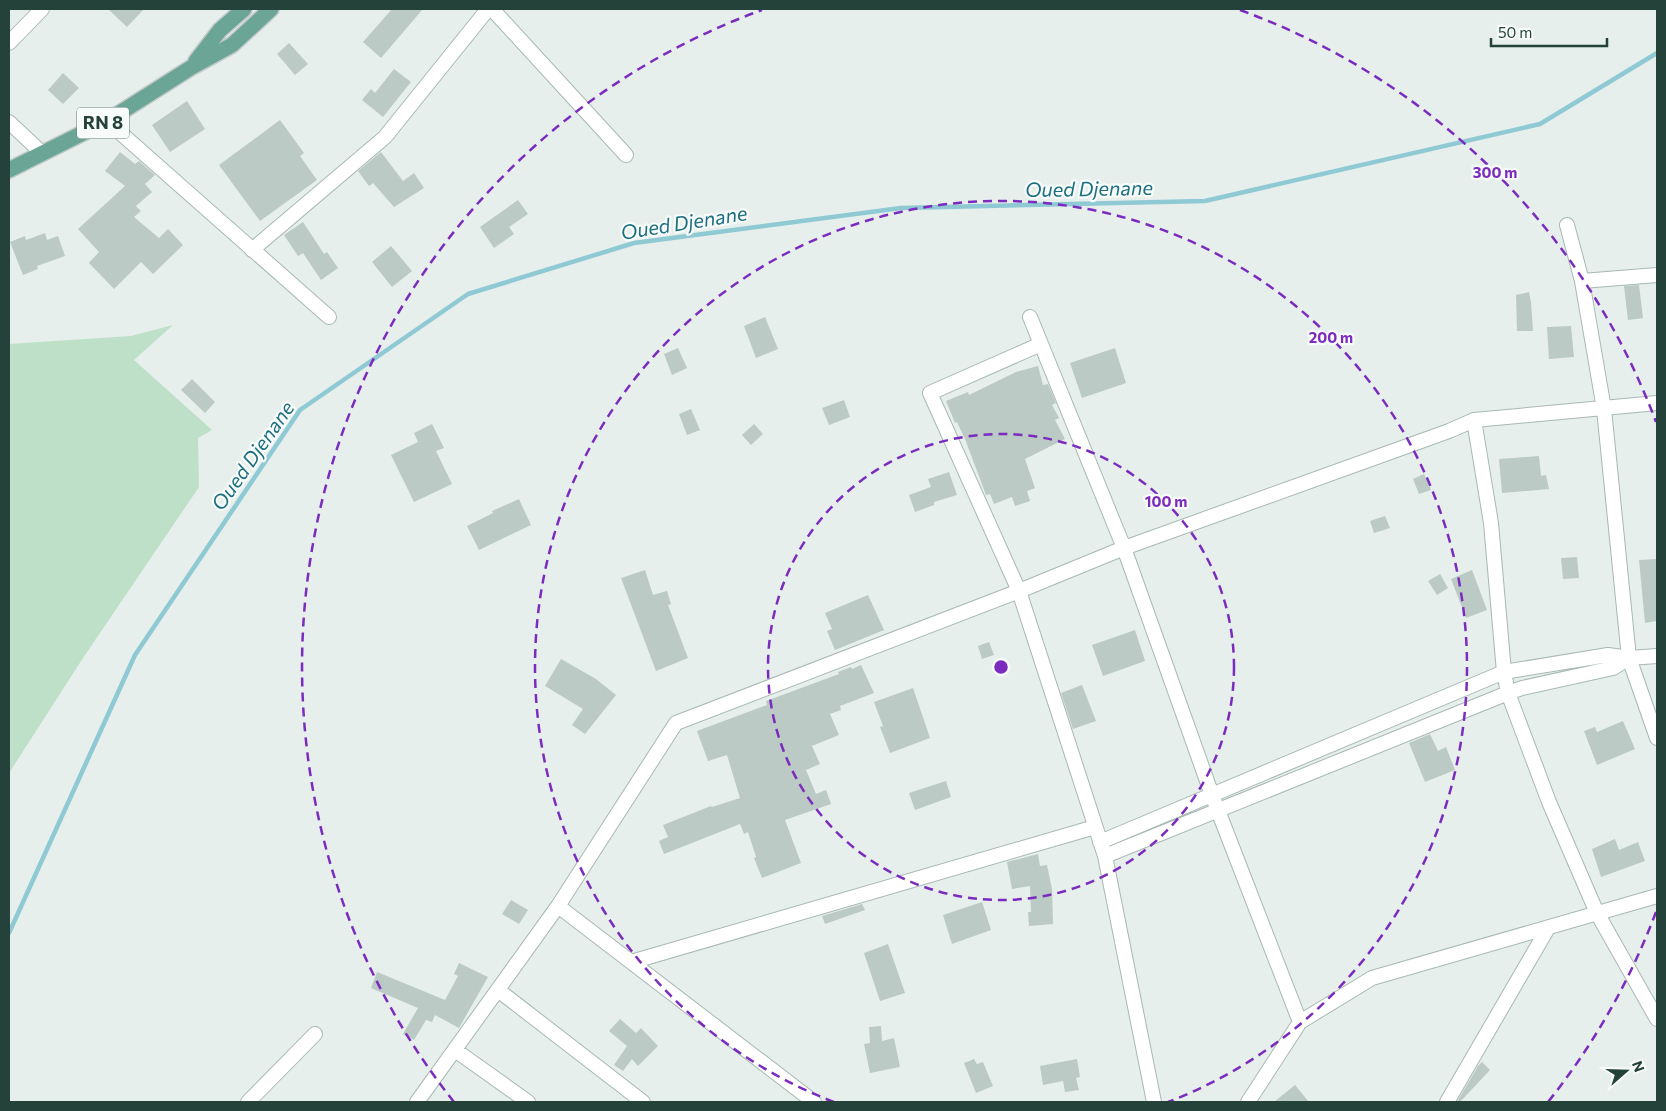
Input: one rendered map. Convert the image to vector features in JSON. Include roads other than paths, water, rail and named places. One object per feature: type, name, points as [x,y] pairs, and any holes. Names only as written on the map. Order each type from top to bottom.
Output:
[{"type":"main road","name":"RN 8","points":[[192,67],[220,30],[244,9]]},
{"type":"main road","name":"RN 8","points":[[9,170],[107,121],[192,67],[232,45],[271,9]]},
{"type":"street","points":[[9,43],[42,9]]},
{"type":"street","points":[[252,250],[385,137],[490,9],[626,155]]},
{"type":"street","points":[[107,121],[329,317]]},
{"type":"street","points":[[9,122],[42,153]]},
{"type":"street","points":[[1567,225],[1582,281],[1604,409],[1629,658],[1657,738]]},
{"type":"street","points":[[1582,281],[1657,275]]},
{"type":"street","points":[[1030,317],[1124,548],[1212,795],[1300,1022]]},
{"type":"street","points":[[1041,344],[930,393],[1019,591],[1105,856],[1154,1102]]},
{"type":"street","points":[[417,1102],[558,906],[676,723],[1019,591],[1124,548],[1440,435],[1474,420],[1657,403]]},
{"type":"street","points":[[1474,420],[1491,523],[1504,672],[1508,693],[1549,802],[1597,913],[1657,1016]]},
{"type":"street","points":[[1100,842],[1504,672],[1608,654],[1629,658],[1657,656]]},
{"type":"street","points":[[1105,856],[1508,693],[1522,688],[1613,668],[1629,658]]},
{"type":"street","points":[[631,962],[1095,827]]},
{"type":"street","points":[[1248,1102],[1300,1022],[1372,978],[1657,896]]},
{"type":"street","points":[[558,906],[814,1102]]},
{"type":"street","points":[[1447,1102],[1548,928]]},
{"type":"street","points":[[498,990],[643,1102]]},
{"type":"street","points":[[248,1102],[315,1034]]},
{"type":"street","points":[[455,1050],[524,1101]]},
{"type":"waterway","name":"Oued Djenane","points":[[9,933],[135,655],[300,410],[468,294],[634,243],[901,208],[1205,201],[1540,124],[1657,53]]}]
